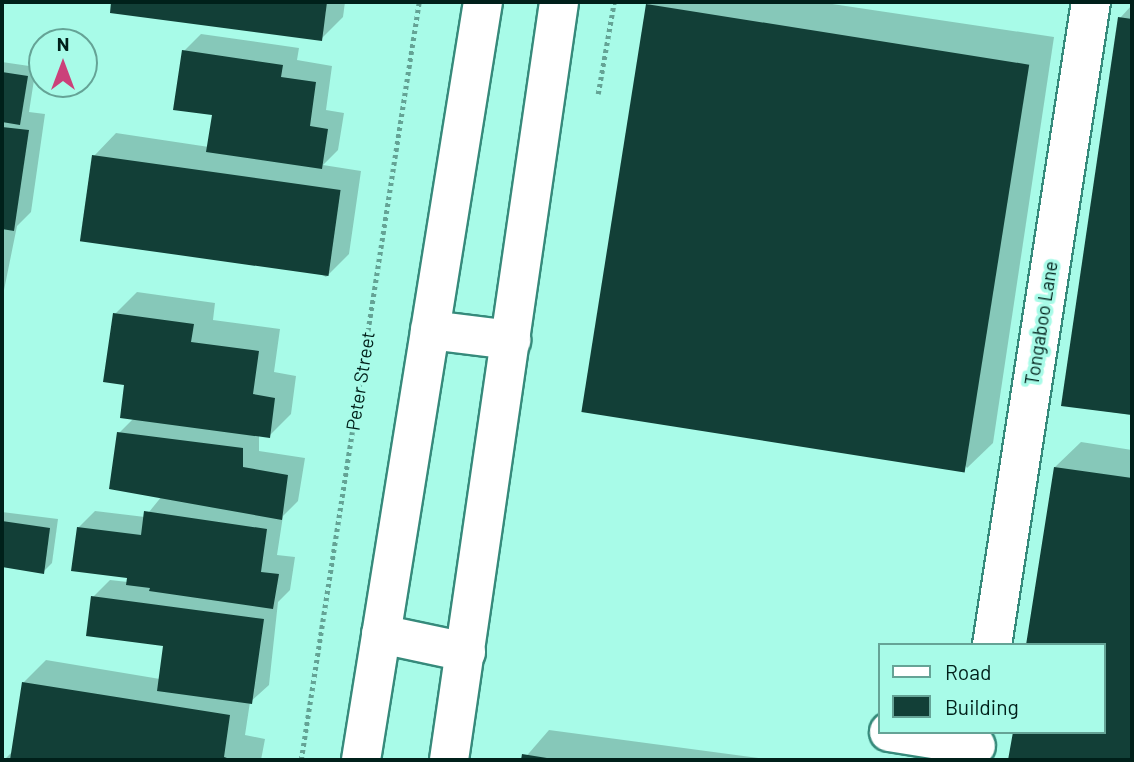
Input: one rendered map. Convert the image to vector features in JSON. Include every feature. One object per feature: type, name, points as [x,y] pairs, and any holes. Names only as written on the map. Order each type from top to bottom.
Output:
[{"type":"street","points":[[361,760],[483,2]]},
{"type":"street","points":[[449,760],[559,2]]},
{"type":"street","name":"Tongaboo Lane","points":[[992,643],[1091,2]]},
{"type":"street","points":[[430,330],[511,340]]},
{"type":"street","points":[[381,634],[466,652]]},
{"type":"street","points":[[900,734],[976,746]]},
{"type":"path","name":"Peter Street","points":[[301,760],[419,2]]},
{"type":"building","points":[[111,2],[327,2],[322,41],[110,13]]},
{"type":"building","points":[[646,4],[1029,65],[965,473],[581,412]]},
{"type":"building","points":[[1118,17],[1132,19],[1132,415],[1061,406]]},
{"type":"building","points":[[182,50],[283,65],[281,77],[316,82],[310,126],[328,129],[322,169],[206,152],[212,115],[173,110]]},
{"type":"building","points":[[2,72],[28,76],[20,125],[2,122]]},
{"type":"building","points":[[2,127],[29,130],[14,231],[2,229]]},
{"type":"building","points":[[92,155],[341,190],[328,276],[80,241]]},
{"type":"building","points":[[113,313],[194,324],[191,342],[259,351],[253,394],[275,398],[270,438],[120,418],[124,385],[103,382]]},
{"type":"building","points":[[117,432],[243,448],[243,467],[288,475],[282,520],[109,489]]},
{"type":"building","points":[[1054,467],[1132,478],[1132,760],[1008,760],[1013,734],[1106,734],[1106,643],[1026,643]]},
{"type":"building","points":[[144,511],[267,529],[261,572],[279,574],[273,609],[149,591],[150,588],[126,585],[127,578],[71,571],[77,527],[141,535]]},
{"type":"building","points":[[2,521],[50,528],[44,574],[2,567]]},
{"type":"building","points":[[91,596],[264,619],[252,704],[157,691],[163,646],[86,636]]},
{"type":"building","points":[[22,682],[230,715],[224,757],[233,760],[10,760]]},
{"type":"building","points":[[522,754],[553,759],[553,760],[521,760]]}]
